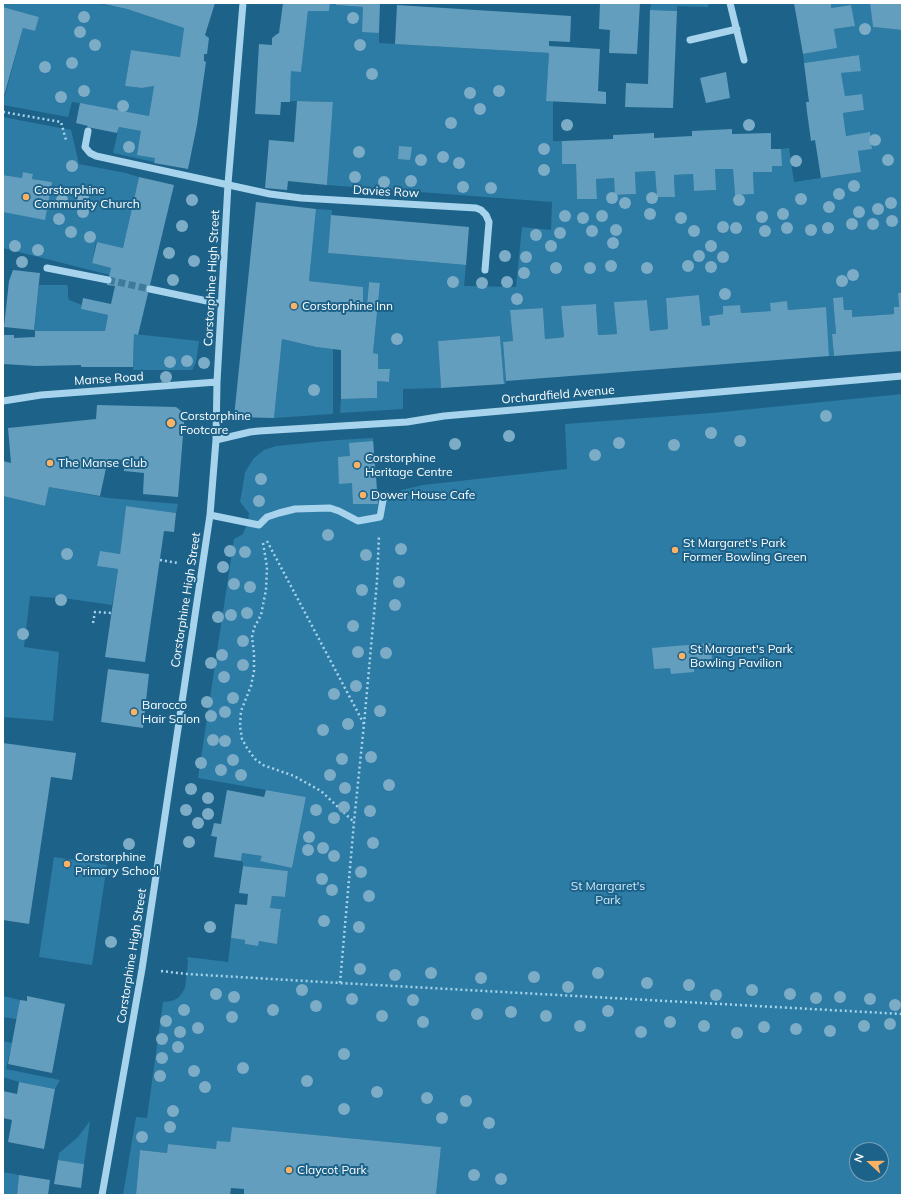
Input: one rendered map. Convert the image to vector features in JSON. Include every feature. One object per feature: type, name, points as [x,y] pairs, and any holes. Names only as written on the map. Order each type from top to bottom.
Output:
[{"type":"street","name":"Corstorphine High Street","points":[[102,1195],[142,969],[210,515],[216,440],[217,382],[228,184],[243,3]]},
{"type":"street","points":[[730,3],[744,60]]},
{"type":"street","points":[[690,40],[737,29]]},
{"type":"street","points":[[88,131],[85,147],[87,151],[93,155]]},
{"type":"street","name":"Davies Row","points":[[93,155],[270,194],[301,198],[476,208],[481,210],[486,215],[489,222],[485,270]]},
{"type":"street","points":[[47,268],[108,280]]},
{"type":"street","points":[[150,289],[222,304]]},
{"type":"street","name":"Orchardfield Avenue","points":[[216,440],[259,431],[407,422],[444,416],[902,376]]},
{"type":"street","name":"Manse Road","points":[[3,401],[41,395],[217,382]]},
{"type":"street","points":[[210,515],[259,525],[267,518],[295,508],[330,508],[358,521],[380,517],[383,500]]},
{"type":"path","points":[[3,112],[62,122],[69,152],[93,155]]},
{"type":"path","points":[[340,983],[377,581],[379,539],[378,528],[380,517]]},
{"type":"path","points":[[259,525],[364,724]]},
{"type":"path","points":[[259,525],[265,549],[267,567],[266,590],[261,615],[254,628],[252,637],[254,671],[251,686],[241,711],[240,726],[242,739],[255,759],[263,764],[294,776],[321,791],[354,822]]},
{"type":"path","points":[[160,560],[178,563]]},
{"type":"path","points":[[93,624],[95,612],[111,614]]},
{"type":"path","points":[[142,969],[187,974],[902,1014]]},
{"type":"green space","points":[[3,3],[95,3],[127,9],[184,28],[180,57],[131,50],[125,86],[142,88],[154,86],[149,116],[72,102],[68,117],[3,105],[3,96],[5,96],[23,28],[35,31],[39,17],[3,7]]},
{"type":"green space","points":[[330,3],[336,3],[336,5],[363,7],[379,33],[379,43],[549,53],[546,101],[553,101],[553,141],[562,141],[562,164],[576,164],[577,199],[597,199],[596,179],[614,178],[616,195],[636,194],[635,172],[655,171],[657,197],[675,197],[674,175],[693,174],[694,191],[715,190],[715,169],[733,169],[735,195],[754,194],[753,172],[772,172],[772,166],[781,166],[781,149],[789,148],[794,182],[861,172],[858,151],[872,149],[870,133],[846,136],[843,113],[864,110],[861,94],[845,96],[841,73],[861,70],[859,55],[804,63],[803,54],[836,48],[834,29],[854,26],[851,5],[831,8],[831,3],[870,3],[873,27],[902,30],[902,293],[898,293],[899,307],[894,307],[894,314],[852,317],[852,310],[844,310],[843,297],[833,298],[836,334],[832,334],[834,356],[829,356],[825,307],[788,310],[787,302],[771,303],[771,311],[741,313],[740,305],[723,306],[723,314],[709,316],[710,325],[702,326],[699,295],[666,298],[668,329],[650,331],[647,300],[615,302],[617,334],[598,335],[596,304],[561,306],[564,337],[545,339],[543,308],[510,310],[513,341],[503,342],[506,384],[504,384],[500,336],[438,341],[441,388],[403,389],[403,409],[340,413],[341,399],[377,398],[377,381],[389,382],[390,369],[378,369],[378,354],[373,353],[380,283],[369,282],[367,305],[363,305],[363,287],[309,281],[316,209],[332,210],[328,253],[466,265],[464,286],[516,287],[522,227],[551,230],[552,202],[327,185],[333,102],[290,101],[291,71],[301,71],[308,11],[329,11]]},
{"type":"green space","points":[[651,3],[709,3],[708,7],[677,6],[677,11],[650,10]]},
{"type":"green space","points":[[3,117],[71,130],[79,164],[139,177],[123,248],[96,242],[92,263],[111,268],[110,275],[3,248],[3,212],[52,182],[32,179],[33,174],[23,172],[22,178],[3,175]]},
{"type":"green space","points":[[119,127],[141,131],[155,158],[154,162],[113,153]]},
{"type":"green space","points":[[39,285],[67,285],[69,300],[82,305],[81,309],[108,315],[105,331],[34,331]]},
{"type":"green space","points":[[134,334],[199,341],[196,362],[193,369],[133,370]]},
{"type":"green space","points":[[282,339],[316,347],[333,349],[333,414],[274,418]]},
{"type":"green space","name":"St Margaret's Park","points":[[902,394],[902,1195],[436,1195],[441,1147],[232,1127],[230,1142],[216,1149],[168,1144],[167,1153],[140,1150],[136,1195],[123,1195],[136,1117],[147,1118],[163,1002],[172,1001],[178,998],[185,988],[188,962],[187,957],[228,962],[231,938],[245,940],[245,944],[258,946],[259,941],[277,943],[281,909],[270,908],[272,896],[285,897],[288,871],[243,866],[243,862],[241,861],[242,853],[262,856],[261,861],[292,868],[306,797],[198,778],[234,539],[243,534],[248,522],[249,513],[240,502],[245,472],[254,458],[264,450],[276,446],[373,438],[378,500],[393,500],[402,490],[423,485],[567,469],[565,424],[712,413]]},
{"type":"green space","points":[[49,487],[108,498],[178,504],[176,513],[126,506],[120,554],[100,552],[98,566],[118,569],[112,605],[70,599],[30,596],[24,647],[59,652],[53,721],[3,717],[3,496],[45,506]]},
{"type":"green space","points":[[54,857],[107,865],[92,965],[39,957]]},
{"type":"green space","points":[[3,996],[20,1000],[17,1019],[3,1017]]},
{"type":"green space","points":[[3,1041],[12,1043],[6,1069],[60,1080],[55,1089],[19,1082],[3,1077]]},
{"type":"green space","points":[[90,1121],[84,1164],[58,1160],[59,1153],[77,1138]]},
{"type":"green space","points":[[3,1172],[19,1175],[17,1195],[3,1195]]},
{"type":"building","points":[[99,3],[215,3],[205,35],[209,38],[207,54],[204,54],[204,61],[206,62],[197,125],[188,169],[154,163],[155,158],[137,155],[141,131],[119,127],[117,133],[87,127],[88,126],[76,123],[80,103],[149,116],[154,86],[142,88],[125,86],[131,50],[180,57],[184,28],[127,9]]},
{"type":"building","points":[[283,3],[330,3],[329,11],[308,11],[301,72],[291,71],[290,102],[281,102],[280,115],[255,114],[259,44],[272,45],[272,38],[279,33]]},
{"type":"building","points":[[336,3],[380,3],[379,33],[362,32],[363,7],[336,5]]},
{"type":"building","points":[[600,3],[640,3],[637,54],[609,53],[610,30],[599,29]]},
{"type":"building","points":[[794,3],[831,3],[831,8],[851,5],[855,26],[834,29],[837,48],[803,54]]},
{"type":"building","points":[[870,3],[902,4],[902,30],[873,27]]},
{"type":"building","points":[[397,5],[571,16],[570,42],[549,41],[549,46],[600,49],[598,91],[606,92],[606,104],[546,101],[549,53],[395,44]]},
{"type":"building","points":[[3,7],[39,17],[35,31],[23,28],[4,96],[3,96]]},
{"type":"building","points":[[650,10],[677,11],[673,108],[625,107],[626,83],[648,84]]},
{"type":"building","points":[[859,55],[861,71],[841,73],[845,96],[862,94],[864,110],[843,113],[846,136],[870,132],[872,149],[858,151],[861,172],[821,178],[815,140],[811,141],[806,102],[809,102],[804,63]]},
{"type":"building","points":[[726,72],[730,98],[706,103],[700,78]]},
{"type":"building","points":[[297,101],[333,102],[327,185],[288,181],[287,190],[265,188],[269,140],[294,142]]},
{"type":"building","points":[[732,129],[732,134],[771,133],[771,149],[781,149],[782,166],[772,166],[772,172],[753,172],[754,194],[735,195],[733,169],[715,169],[716,190],[694,191],[693,174],[674,175],[675,197],[657,197],[655,171],[635,172],[636,194],[615,195],[614,178],[596,179],[597,199],[577,199],[576,164],[562,164],[562,141],[613,139],[613,135],[654,133],[654,138],[692,136],[692,131]]},
{"type":"building","points":[[399,146],[412,147],[410,160],[398,159]]},
{"type":"building","name":"Corstorphine Community Church","points":[[23,172],[33,174],[32,179],[52,182],[45,220],[3,212],[3,175],[22,178]]},
{"type":"building","points":[[139,177],[174,185],[138,335],[134,334],[133,367],[81,367],[81,365],[36,366],[3,364],[3,335],[14,335],[14,338],[35,337],[35,331],[105,331],[108,315],[81,309],[83,298],[111,304],[115,286],[107,285],[111,268],[92,263],[97,242],[123,248]]},
{"type":"building","points":[[256,202],[316,209],[309,281],[363,287],[363,305],[367,305],[369,282],[380,283],[373,353],[378,354],[378,369],[390,369],[389,382],[377,381],[377,398],[341,399],[341,350],[316,347],[282,339],[274,418],[234,417]]},
{"type":"building","points":[[331,215],[469,227],[466,265],[328,253]]},
{"type":"building","points":[[13,270],[40,273],[34,330],[4,327],[9,281]]},
{"type":"building","points":[[898,293],[902,293],[902,351],[834,356],[832,334],[836,334],[833,298],[843,297],[844,310],[852,310],[852,317],[894,314],[894,307],[899,307]]},
{"type":"building","points":[[699,295],[702,326],[710,325],[709,316],[723,314],[723,306],[740,305],[741,313],[771,311],[770,303],[787,301],[788,310],[826,307],[829,356],[506,381],[503,342],[513,341],[510,310],[543,308],[545,339],[564,337],[561,306],[596,304],[598,335],[617,334],[614,302],[647,300],[650,331],[668,329],[666,298]]},
{"type":"building","points":[[500,336],[504,384],[441,388],[438,341]]},
{"type":"building","points":[[97,405],[176,407],[180,410],[183,414],[184,423],[178,497],[143,494],[144,473],[124,471],[124,460],[108,459],[100,496],[49,487],[45,506],[3,496],[3,461],[11,463],[8,428],[96,419]]},
{"type":"building","name":"Corstorphine Heritage Centre","points":[[373,441],[378,504],[353,504],[352,483],[339,484],[338,457],[350,456],[349,443]]},
{"type":"building","points":[[126,506],[176,513],[174,532],[164,531],[145,662],[105,657],[118,569],[97,566],[100,551],[120,554]]},
{"type":"building","name":"St Margaret's Park Bowling Pavilion","points":[[711,643],[712,664],[694,666],[694,672],[671,674],[670,668],[654,669],[652,648]]},
{"type":"building","points":[[108,669],[149,674],[143,728],[101,722]]},
{"type":"building","points":[[3,743],[76,753],[72,780],[51,777],[29,924],[3,920]]},
{"type":"building","points":[[227,790],[264,797],[266,790],[306,797],[292,868],[260,861],[262,856],[242,853],[241,861],[214,857],[217,837],[211,836],[214,823],[221,824]]},
{"type":"building","points":[[243,866],[288,871],[285,897],[272,896],[270,908],[281,909],[277,944],[259,941],[258,946],[245,944],[245,940],[231,938],[235,904],[247,905],[248,894],[239,893]]},
{"type":"building","points":[[27,996],[65,1004],[52,1073],[8,1064],[20,1000],[27,1001]]},
{"type":"building","points":[[19,1082],[55,1089],[44,1149],[8,1142],[12,1120],[3,1118],[3,1091],[17,1094]]},
{"type":"building","name":"Claycot Park","points":[[232,1127],[441,1147],[436,1195],[256,1195],[244,1194],[244,1189],[231,1188],[230,1195],[136,1195],[140,1150],[167,1153],[168,1144],[216,1149],[217,1141],[230,1142]]},
{"type":"building","points":[[58,1160],[84,1164],[81,1188],[54,1184]]},
{"type":"building","points":[[19,1175],[50,1180],[48,1195],[17,1195]]},
{"type":"tunnel","points":[[108,280],[150,289]]},
{"type":"place","name":"Corstorphine Community Church","points":[[26,197]]},
{"type":"place","name":"Corstorphine Inn","points":[[294,306]]},
{"type":"place","name":"Corstorphine Footcare","points":[[171,423]]},
{"type":"place","name":"The Manse Club","points":[[50,463]]},
{"type":"place","name":"Corstorphine Heritage Centre","points":[[357,465]]},
{"type":"place","name":"Dower House Cafe","points":[[363,495]]},
{"type":"place","name":"St Margaret's Park Former Bowling Green","points":[[675,550]]},
{"type":"place","name":"St Margaret's Park Bowling Pavilion","points":[[682,656]]},
{"type":"place","name":"Barocco Hair Salon","points":[[134,712]]},
{"type":"place","name":"Corstorphine Primary School","points":[[67,864]]},
{"type":"place","name":"Claycot Park","points":[[289,1170]]}]
